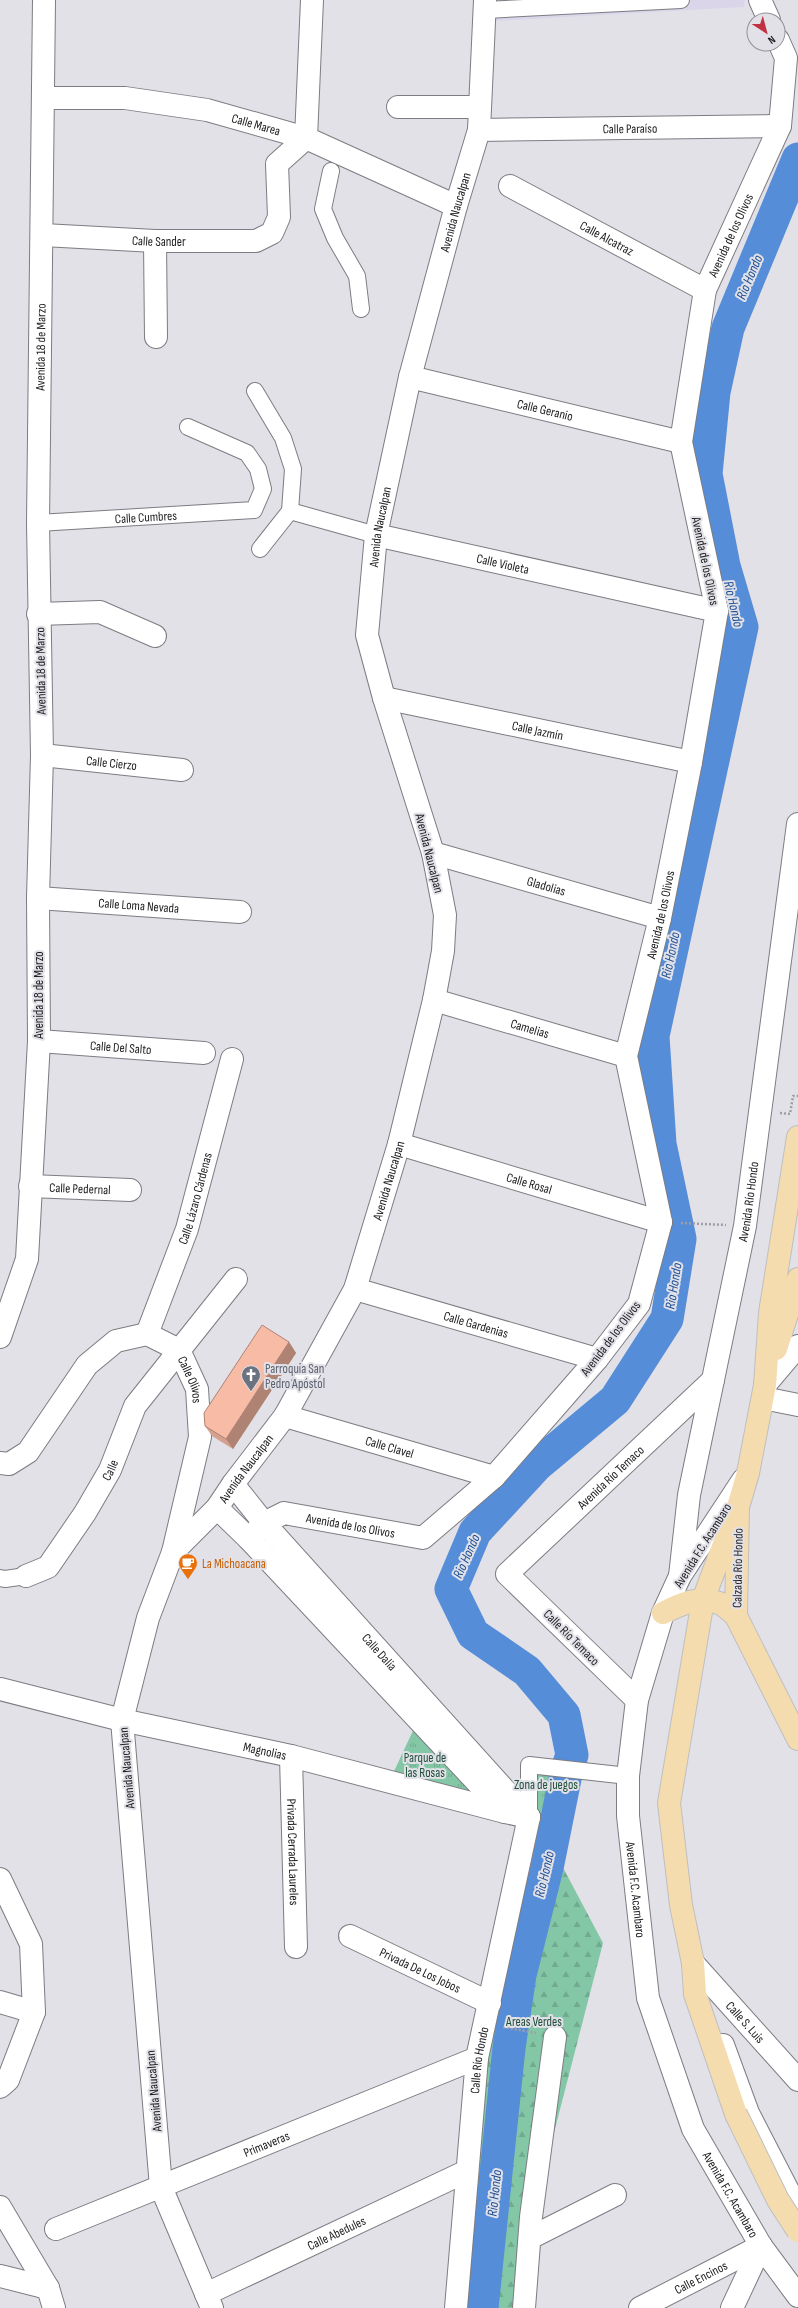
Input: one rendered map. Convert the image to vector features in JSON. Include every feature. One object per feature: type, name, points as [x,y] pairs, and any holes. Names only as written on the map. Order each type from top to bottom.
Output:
[{"type":"main road","name":"Calzada Río Hondo","points":[[764,1391],[770,1313],[798,1137]]},
{"type":"main road","name":"Calzada Río Hondo","points":[[798,1278],[764,1391],[748,1473],[738,1507],[736,1616],[798,1740]]},
{"type":"main road","name":"Avenida F.C. Acambaro","points":[[738,1507],[703,1600],[669,1803],[681,1905],[693,1963],[695,1994],[736,2114],[778,2200],[798,2231]]},
{"type":"main road","points":[[663,1613],[684,1602],[703,1600],[720,1603],[736,1616]]},
{"type":"street","name":"Avenida 18 de Marzo","points":[[0,1337],[27,1259],[39,1041],[38,898],[42,755],[38,614],[38,522],[44,0]]},
{"type":"street","points":[[306,138],[312,0]]},
{"type":"street","points":[[485,5],[681,0]]},
{"type":"street","points":[[760,0],[765,12]]},
{"type":"street","name":"Avenida Naucalpan","points":[[209,2301],[161,2187],[122,1720],[148,1618],[173,1552],[217,1508],[233,1484],[285,1416],[356,1289],[399,1144],[434,1000],[443,951],[445,915],[433,853],[384,698],[367,635],[376,535],[410,377],[456,206],[479,130],[485,5]]},
{"type":"street","name":"Avenida de los Olivos","points":[[249,1539],[264,1523],[284,1513],[423,1538],[494,1477],[597,1359],[639,1304],[670,1222],[626,1056],[660,918],[691,762],[717,611],[681,442],[705,290],[780,126],[786,58],[783,52]]},
{"type":"street","name":"Calle Marea","points":[[43,98],[125,98],[207,110],[306,138],[456,206]]},
{"type":"street","points":[[398,107],[480,107]]},
{"type":"street","name":"Calle Paraíso","points":[[479,130],[780,126]]},
{"type":"street","name":"Calle Sander","points":[[42,234],[155,241],[256,241],[272,233],[279,217],[277,164],[306,138]]},
{"type":"street","points":[[331,171],[323,209],[335,238],[357,276],[361,309]]},
{"type":"street","name":"Calle Alcatraz","points":[[510,186],[705,290]]},
{"type":"street","points":[[155,241],[156,336]]},
{"type":"street","name":"Calle Geranio","points":[[410,377],[681,442]]},
{"type":"street","points":[[255,391],[283,438],[293,469],[290,511],[260,549]]},
{"type":"street","name":"Calle Cumbres","points":[[38,522],[254,510],[263,489],[258,469],[247,453],[188,426]]},
{"type":"street","name":"Calle Violeta","points":[[290,511],[376,535],[717,611]]},
{"type":"street","points":[[38,614],[100,612],[155,636]]},
{"type":"street","name":"Calle Jazmín","points":[[384,698],[691,762]]},
{"type":"street","name":"Calle Cierzo","points":[[42,755],[182,770]]},
{"type":"street","name":"Avenida Río Hondo","points":[[680,1576],[689,1495],[745,1226],[798,824]]},
{"type":"street","name":"Gladolias","points":[[433,853],[660,918]]},
{"type":"street","name":"Calle Loma Nevada","points":[[38,898],[240,912]]},
{"type":"street","name":"Camelias","points":[[434,1000],[626,1056]]},
{"type":"street","name":"Calle Del Salto","points":[[39,1041],[204,1053]]},
{"type":"street","name":"Calle Lázaro Cárdenas","points":[[147,1334],[187,1229],[232,1059]]},
{"type":"street","name":"Calle Rosal","points":[[399,1144],[670,1222]]},
{"type":"street","name":"Calle Pedernal","points":[[30,1186],[130,1190]]},
{"type":"street","name":"Calle","points":[[26,1576],[48,1567],[85,1513],[110,1470],[135,1406],[236,1279]]},
{"type":"street","name":"Calle Gardenias","points":[[356,1289],[597,1359]]},
{"type":"street","points":[[0,1463],[9,1464],[28,1452],[87,1365],[116,1341],[147,1334]]},
{"type":"street","name":"Calle Olivos","points":[[147,1334],[179,1350],[197,1389],[200,1437],[173,1552]]},
{"type":"street","points":[[798,1346],[764,1391],[798,1406]]},
{"type":"street","name":"Avenida Río Temaco","points":[[507,1574],[713,1380]]},
{"type":"street","name":"Calle Clavel","points":[[285,1416],[494,1477]]},
{"type":"street","name":"Avenida F.C. Acambaro","points":[[748,1473],[680,1576],[663,1613],[637,1700],[628,1776],[628,1816],[648,1998],[693,2129],[761,2246],[798,2296]]},
{"type":"street","name":"Calle Dalia","points":[[233,1484],[380,1666],[505,1812]]},
{"type":"street","name":"Calle Dalia","points":[[217,1508],[380,1666],[529,1817]]},
{"type":"street","name":"Calle Río Temaco","points":[[507,1574],[637,1700]]},
{"type":"street","points":[[0,1578],[5,1579],[26,1576]]},
{"type":"street","name":"Magnolias","points":[[0,1689],[122,1720],[291,1756],[529,1817]]},
{"type":"street","name":"Privada Cerrada Laureles","points":[[291,1756],[296,1947]]},
{"type":"street","points":[[529,1817],[529,1765],[628,1776]]},
{"type":"street","name":"Calle Río Hondo","points":[[453,2306],[477,2058],[529,1817]]},
{"type":"street","points":[[0,1879],[30,1944],[34,2012],[8,2080],[0,2087]]},
{"type":"street","name":"Privada De Los Jobos","points":[[350,1936],[490,2003]]},
{"type":"street","name":"Avenida F.C. Acambaro","points":[[693,1963],[748,2112],[798,2210]]},
{"type":"street","name":"Calle S. Luis","points":[[693,1963],[798,2080]]},
{"type":"street","points":[[0,2002],[34,2012]]},
{"type":"street","points":[[524,2308],[548,2036]]},
{"type":"street","name":"Primaveras","points":[[56,2229],[477,2058]]},
{"type":"street","name":"Calle Abedules","points":[[209,2301],[467,2171]]},
{"type":"street","points":[[530,2238],[615,2195]]},
{"type":"street","points":[[0,2207],[51,2298]]},
{"type":"street","points":[[732,2308],[761,2246]]},
{"type":"street","name":"Calle Encinos","points":[[640,2308],[761,2246]]},
{"type":"street","points":[[0,2276],[51,2298]]},
{"type":"path","points":[[790,1114],[794,1096],[798,1096]]},
{"type":"path","points":[[670,1222],[717,1224]]},
{"type":"path","points":[[499,2026],[548,2036]]},
{"type":"shaded area","points":[[494,0],[745,0],[744,7],[495,21]]},
{"type":"green space","name":"Parque de las Rosas","points":[[418,1720],[505,1812],[389,1782]]},
{"type":"green space","name":"Zona de juegos","points":[[529,1765],[567,1769],[556,1820],[529,1817]]},
{"type":"green space","name":"Areas Verdes","points":[[551,1845],[603,1943],[527,2237],[523,2308],[456,2308],[490,2003],[547,1868]]},
{"type":"building","name":"Parroquia San Pedro Apóstol","points":[[262,1325],[289,1342],[226,1439],[205,1426],[204,1413]]},
{"type":"waterway","name":"Rio Hondo","points":[[482,2308],[509,2048],[520,1975],[547,1868],[567,1769],[572,1755],[564,1715],[527,1671],[473,1634],[451,1589],[475,1532],[537,1465],[615,1400],[667,1319],[680,1239],[660,1144],[653,1036],[742,627],[724,566],[706,474],[714,392],[728,328],[798,159]]},
{"type":"place","name":"Parroquia San Pedro Apóstol","points":[[251,1392]]},
{"type":"place","name":"La Michoacana","points":[[188,1580]]}]
